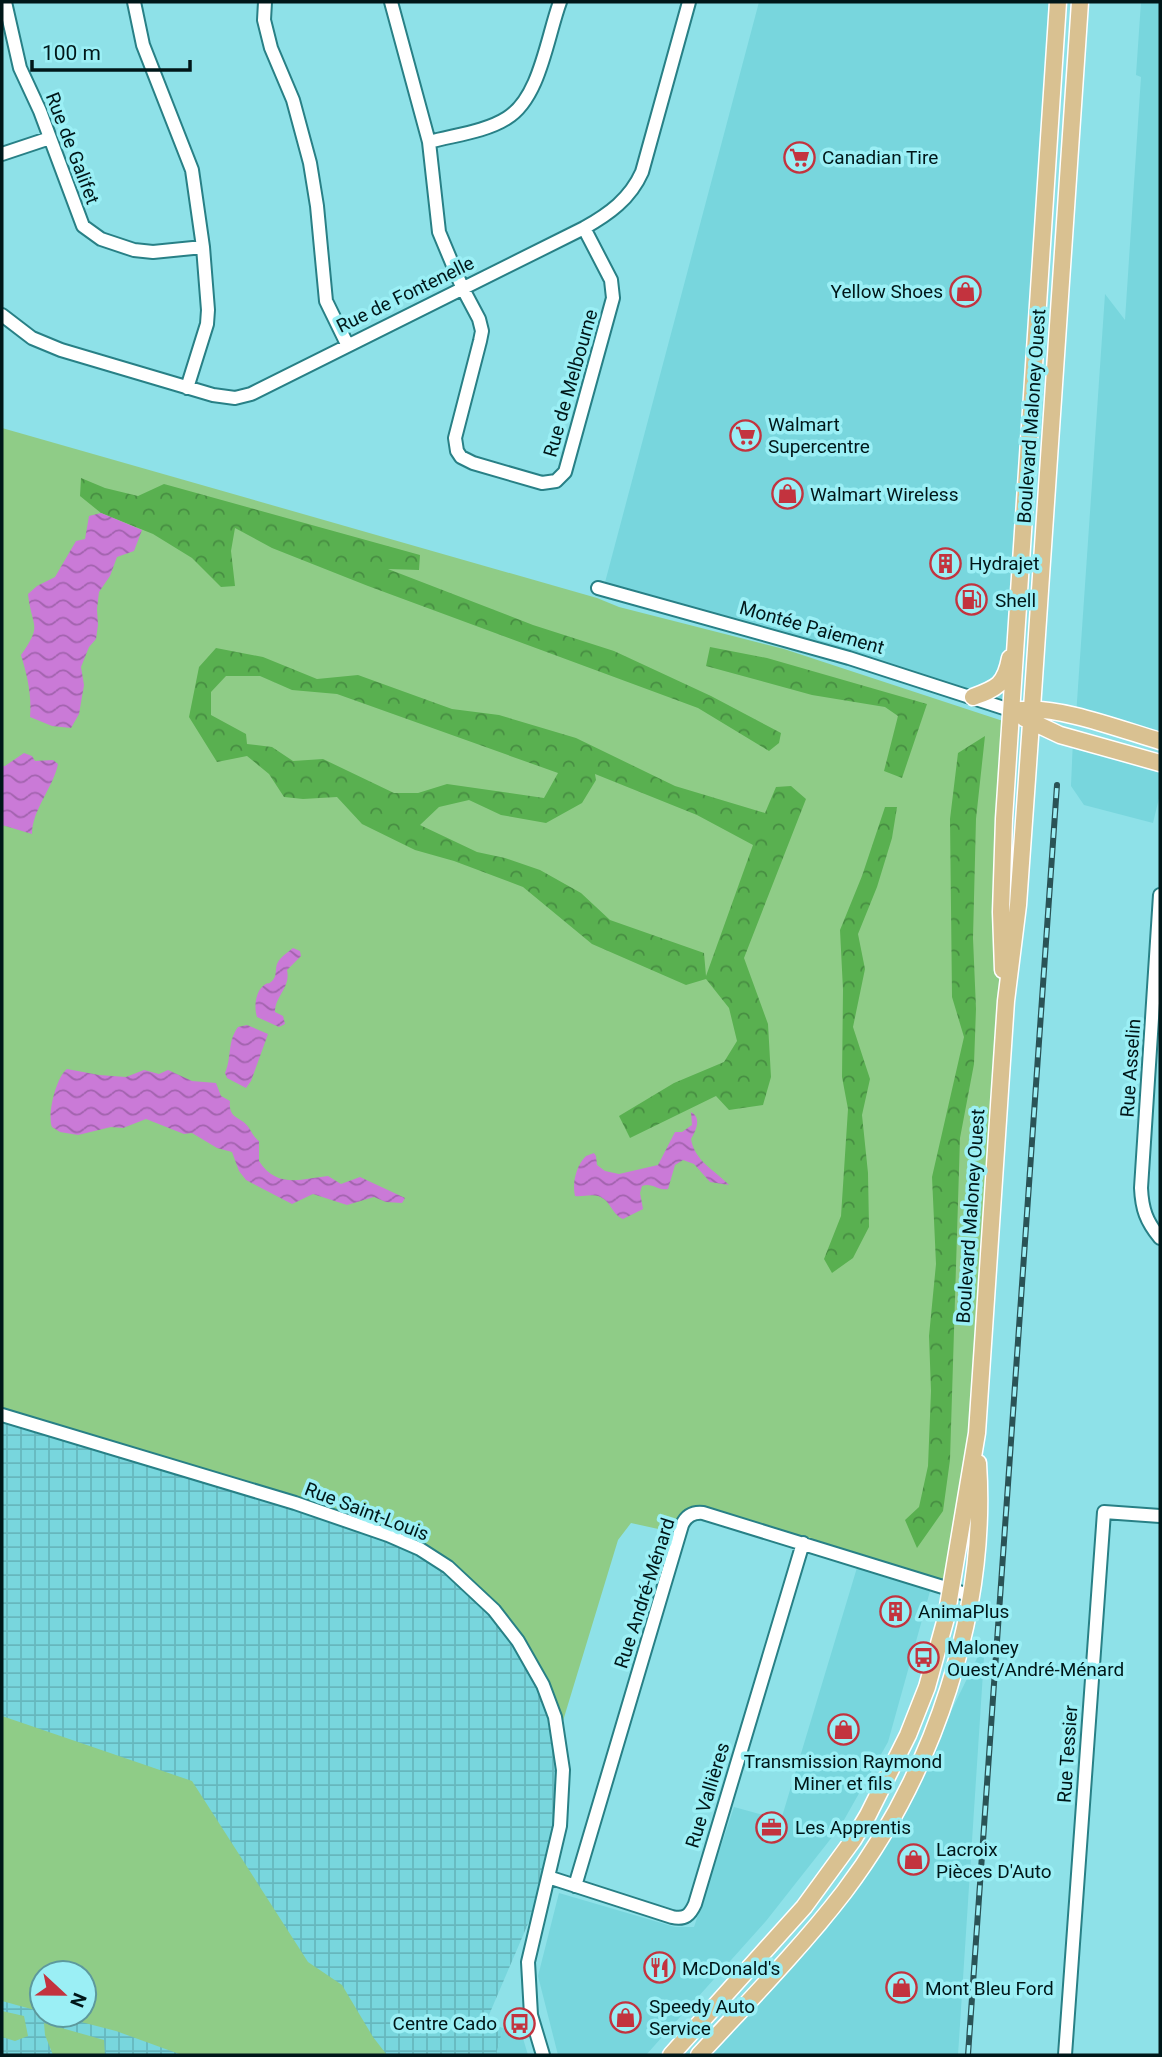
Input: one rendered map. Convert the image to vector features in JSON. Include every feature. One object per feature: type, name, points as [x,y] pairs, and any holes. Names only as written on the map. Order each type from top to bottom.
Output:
[{"type":"main road","name":"Boulevard Maloney Ouest","points":[[1006,1001],[1001,950],[1002,869],[1058,2]]},
{"type":"main road","name":"Boulevard Maloney Ouest","points":[[671,2055],[804,1907],[863,1824],[902,1747],[927,1687],[952,1589],[976,1433],[1006,1001],[1017,905],[1031,716],[1080,2]]},
{"type":"main road","points":[[973,697],[993,690],[1004,678],[1019,618]]},
{"type":"main road","name":"Montée Paiement","points":[[1013,711],[1031,716],[1076,716],[1160,741]]},
{"type":"main road","name":"Montée Paiement","points":[[1031,716],[1060,735],[1160,763]]},
{"type":"main road","name":"Boulevard Maloney Ouest","points":[[699,2055],[826,1914],[864,1863],[885,1829],[928,1744],[941,1712],[972,1596],[980,1488],[976,1433]]},
{"type":"street","name":"Rue de Galifet","points":[[5,2],[20,68],[50,138],[79,218],[88,232],[134,250],[153,252],[203,247]]},
{"type":"street","points":[[134,2],[144,45],[192,170],[203,247],[207,324],[187,388]]},
{"type":"street","points":[[265,2],[264,20],[271,48],[293,100],[310,163],[326,301],[347,344]]},
{"type":"street","name":"Rue de Melbourne","points":[[391,2],[429,142],[439,232],[462,287],[480,319],[482,331],[456,430],[457,451],[461,457],[542,483],[556,481],[565,472],[613,298],[611,280],[584,228]]},
{"type":"street","points":[[429,142],[498,123],[522,106],[533,89],[560,2]]},
{"type":"street","name":"Rue de Fontenelle","points":[[2,315],[19,330],[45,344],[187,388],[225,397],[243,397],[584,228],[615,209],[638,182],[646,161],[689,2]]},
{"type":"street","points":[[2,155],[50,138]]},
{"type":"street","name":"Montée Paiement","points":[[598,588],[849,658],[1013,711]]},
{"type":"street","name":"Rue Asselin","points":[[1160,895],[1141,1188],[1143,1212],[1160,1238]]},
{"type":"street","name":"Rue Saint-Louis","points":[[2,1415],[367,1527],[419,1549],[460,1577],[494,1610],[518,1641],[543,1685],[555,1717],[561,1751],[563,1788],[560,1826],[534,1928],[528,1966],[531,2015],[543,2055]]},
{"type":"street","name":"Rue Tessier","points":[[1066,2055],[1104,1512],[1160,1516]]},
{"type":"street","name":"Rue André-Ménard","points":[[575,1886],[684,1520],[692,1514],[703,1513],[972,1596]]},
{"type":"street","name":"Rue Vallières","points":[[548,1877],[677,1918],[688,1916],[803,1544]]},
{"type":"shaded area","points":[[759,2],[1058,2],[1013,711],[603,590]]},
{"type":"shaded area","points":[[1141,2],[1160,2],[1160,741],[1076,716],[1105,294],[1125,320],[1141,77],[1136,75]]},
{"type":"shaded area","points":[[1073,739],[1160,763],[1160,794],[1153,823],[1084,805],[1071,786]]},
{"type":"shaded area","points":[[2,1415],[420,1549],[473,1589],[543,1685],[563,1788],[548,1877],[486,2022],[503,2028],[496,2055],[2,2055]]},
{"type":"shaded area","points":[[859,1561],[932,1584],[888,1742],[840,1827],[766,1921],[646,2055],[558,2055],[538,1976],[559,1893],[675,1927],[694,1927],[734,1807],[781,1820]]},
{"type":"shaded area","points":[[985,1642],[958,2055],[710,2055],[827,1929],[890,1836]]},
{"type":"shaded area","points":[[503,2028],[522,2035],[528,2055],[496,2055]]},
{"type":"green space","points":[[2,428],[597,598],[619,607],[784,649],[1006,722],[1006,1001],[977,1433],[952,1589],[703,1513],[672,1532],[631,1523],[618,1540],[559,1734],[555,1717],[511,1631],[420,1549],[2,1415]]},
{"type":"green space","points":[[81,478],[105,488],[138,496],[164,484],[420,555],[419,570],[388,569],[533,625],[614,651],[711,696],[781,733],[779,743],[769,751],[698,708],[368,586],[272,548],[235,528],[231,551],[235,586],[221,587],[192,558],[153,534],[101,513],[80,496]]},
{"type":"green space","points":[[710,647],[767,658],[927,704],[902,778],[884,771],[898,716],[885,707],[812,695],[706,666]]},
{"type":"green space","points":[[216,648],[263,657],[317,679],[358,675],[452,709],[499,715],[576,738],[675,786],[765,813],[776,787],[791,786],[806,799],[744,958],[768,1024],[771,1077],[763,1105],[729,1110],[716,1096],[630,1138],[619,1116],[674,1083],[724,1062],[737,1041],[729,1008],[706,979],[686,985],[592,944],[523,887],[454,861],[415,850],[362,824],[337,797],[284,797],[269,774],[247,756],[217,762],[189,717],[199,667]],"holes":[[[226,676],[260,676],[292,690],[337,694],[558,773],[544,798],[447,784],[418,793],[394,793],[323,759],[293,761],[272,747],[247,744],[246,734],[211,715],[211,692]],[[595,774],[697,815],[753,845],[706,976],[704,953],[610,920],[581,893],[540,870],[477,852],[420,825],[439,807],[469,800],[501,815],[546,823],[582,803],[596,780]]]},
{"type":"green space","points":[[985,736],[976,819],[974,1064],[960,1138],[950,1460],[943,1511],[917,1548],[905,1520],[919,1507],[928,1466],[931,1391],[929,1336],[936,1264],[932,1177],[964,1037],[952,997],[950,819],[958,753]]},
{"type":"green space","points":[[885,807],[897,807],[892,838],[877,887],[858,934],[865,969],[853,1027],[870,1079],[862,1115],[868,1173],[869,1227],[853,1258],[832,1273],[824,1259],[841,1216],[848,1109],[842,1077],[843,990],[840,930],[862,876]]},
{"type":"green space","points":[[2,1716],[192,1781],[308,1962],[342,1985],[387,2055],[182,2055],[98,2026],[98,1959],[28,1959],[28,2008],[2,2001]]},
{"type":"green space","points":[[2,2011],[24,2016],[28,2036],[15,2041],[2,2037]]},
{"type":"green space","points":[[44,2029],[65,2029],[104,2040],[105,2055],[53,2055]]},
{"type":"water","points":[[101,513],[142,530],[134,551],[117,557],[110,576],[99,592],[96,639],[89,647],[81,667],[84,685],[79,714],[71,728],[52,726],[30,717],[28,685],[21,655],[34,631],[28,594],[55,577],[76,541],[85,539],[89,516]]},
{"type":"water","points":[[24,753],[32,756],[35,761],[53,760],[58,764],[35,816],[32,834],[2,825],[2,766]]},
{"type":"water","points":[[293,948],[300,951],[301,956],[287,970],[287,981],[277,1001],[275,1012],[283,1016],[285,1024],[279,1027],[257,1017],[256,1001],[260,989],[274,978],[278,962]]},
{"type":"water","points":[[247,1025],[268,1034],[246,1088],[227,1078],[225,1073],[235,1033],[238,1027]]},
{"type":"water","points":[[67,1069],[126,1077],[144,1070],[159,1074],[168,1070],[192,1081],[216,1083],[221,1096],[230,1101],[233,1115],[246,1124],[259,1141],[259,1161],[274,1176],[299,1180],[328,1176],[341,1184],[360,1177],[405,1198],[402,1203],[386,1202],[374,1197],[347,1205],[313,1194],[292,1204],[246,1180],[239,1171],[232,1152],[217,1148],[192,1133],[184,1134],[146,1119],[123,1128],[111,1127],[78,1135],[60,1132],[52,1127],[52,1105],[59,1080]]},
{"type":"water","points":[[691,1112],[697,1121],[691,1139],[693,1147],[706,1165],[729,1185],[710,1182],[694,1164],[683,1160],[675,1165],[668,1189],[642,1186],[640,1193],[643,1209],[623,1219],[602,1198],[595,1195],[575,1196],[576,1175],[586,1156],[594,1153],[597,1165],[605,1171],[619,1174],[658,1165],[675,1132],[682,1132],[692,1125]]},
{"type":"railway","points":[[968,2055],[1057,785]]},
{"type":"place","name":"Canadian Tire","points":[[799,157]]},
{"type":"place","name":"Yellow Shoes","points":[[966,291]]},
{"type":"place","name":"Walmart Supercentre","points":[[745,435]]},
{"type":"place","name":"Walmart Wireless","points":[[787,494]]},
{"type":"place","name":"Hydrajet","points":[[946,563]]},
{"type":"place","name":"Shell","points":[[972,600]]},
{"type":"place","name":"AnimaPlus","points":[[895,1611]]},
{"type":"place","name":"Maloney Ouest/André-Ménard","points":[[924,1658]]},
{"type":"place","name":"Transmission Raymond Miner et fils","points":[[843,1730]]},
{"type":"place","name":"Les Apprentis","points":[[772,1827]]},
{"type":"place","name":"Lacroix Pièces D'Auto","points":[[913,1860]]},
{"type":"place","name":"McDonald's","points":[[659,1968]]},
{"type":"place","name":"Mont Bleu Ford","points":[[902,1988]]},
{"type":"place","name":"Speedy Auto Service","points":[[626,2017]]},
{"type":"place","name":"Centre Cado","points":[[520,2023]]}]
